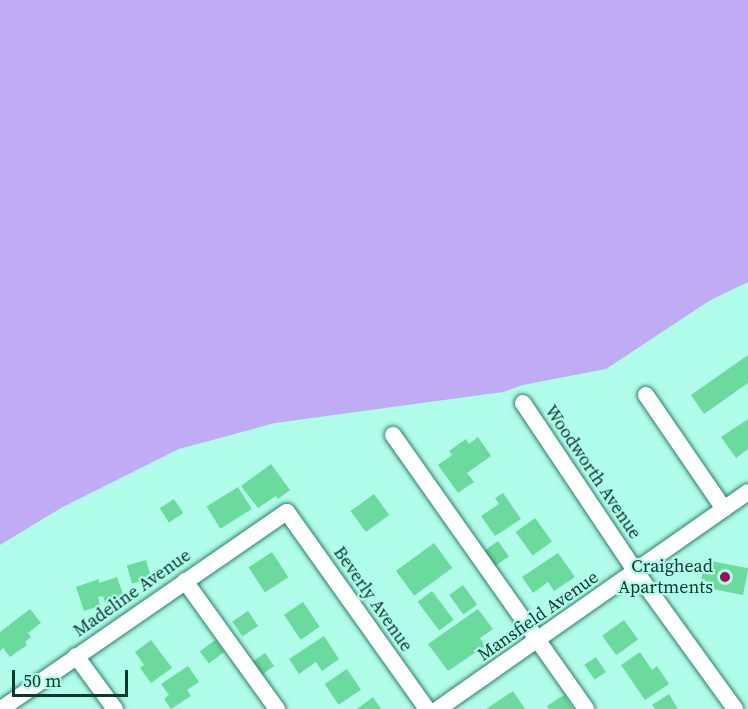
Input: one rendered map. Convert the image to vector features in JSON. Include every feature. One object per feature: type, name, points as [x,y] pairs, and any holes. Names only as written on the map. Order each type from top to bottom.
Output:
[{"type":"street","points":[[646,395],[724,509]]},
{"type":"street","name":"Woodworth Avenue","points":[[523,403],[636,572],[735,709]]},
{"type":"street","points":[[393,435],[586,709]]},
{"type":"street","name":"Mansfield Avenue","points":[[438,709],[748,492]]},
{"type":"street","name":"Madeline Avenue","points":[[1,709],[287,512]]},
{"type":"street","name":"Beverly Avenue","points":[[287,512],[427,709]]},
{"type":"street","points":[[184,581],[277,709]]},
{"type":"street","points":[[76,656],[115,709]]},
{"type":"shaded area","points":[[0,0],[748,0],[748,282],[709,301],[606,369],[523,385],[503,392],[275,423],[179,449],[61,508],[0,545]]},
{"type":"building","points":[[748,355],[748,383],[704,414],[691,395]]},
{"type":"building","points":[[748,419],[748,449],[736,458],[721,437]]},
{"type":"building","points":[[478,437],[491,456],[467,473],[474,482],[458,493],[438,465],[452,455],[449,451],[466,439],[469,444]]},
{"type":"building","points":[[271,464],[290,490],[278,499],[276,496],[258,508],[241,486]]},
{"type":"building","points":[[238,487],[252,509],[220,529],[207,507]]},
{"type":"building","points":[[503,493],[521,519],[495,536],[481,516],[499,504],[495,498]]},
{"type":"building","points":[[374,494],[389,515],[366,532],[351,511]]},
{"type":"building","points":[[174,499],[183,513],[169,523],[160,508]]},
{"type":"building","points":[[535,518],[552,541],[533,556],[516,532]]},
{"type":"building","points":[[498,541],[509,557],[492,569],[481,553]]},
{"type":"building","points":[[434,543],[452,568],[414,596],[396,571]]},
{"type":"building","points":[[272,552],[288,577],[265,592],[249,567]]},
{"type":"building","points":[[558,553],[575,577],[554,591],[548,582],[533,593],[522,577]]},
{"type":"building","points":[[146,560],[151,578],[132,584],[127,566]]},
{"type":"building","name":"Craighead Apartments","points":[[705,560],[748,568],[743,595],[700,587]]},
{"type":"building","points":[[117,577],[124,597],[105,603],[103,596],[98,597],[100,606],[84,611],[76,587],[99,579],[99,583]]},
{"type":"building","points":[[463,585],[477,604],[463,614],[449,595]]},
{"type":"building","points":[[432,591],[454,620],[439,631],[418,602]]},
{"type":"building","points":[[303,602],[320,627],[301,640],[284,615]]},
{"type":"building","points":[[30,609],[41,623],[28,633],[31,637],[25,642],[27,645],[10,657],[3,648],[0,651],[0,632]]},
{"type":"building","points":[[478,609],[493,629],[480,638],[485,646],[448,671],[428,644]]},
{"type":"building","points":[[248,611],[258,626],[242,637],[232,622]]},
{"type":"building","points":[[624,620],[638,639],[616,655],[602,636]]},
{"type":"building","points":[[324,636],[339,659],[322,671],[316,662],[299,674],[289,659]]},
{"type":"building","points":[[151,640],[172,668],[151,683],[140,668],[144,665],[135,652]]},
{"type":"building","points":[[215,640],[224,652],[209,663],[200,651]]},
{"type":"building","points":[[640,652],[652,670],[657,666],[669,684],[645,700],[621,665]]},
{"type":"building","points":[[265,653],[274,666],[260,676],[251,663]]},
{"type":"building","points":[[596,657],[606,672],[594,680],[584,665]]},
{"type":"building","points":[[188,666],[199,682],[187,690],[191,696],[171,709],[164,699],[169,695],[161,684]]},
{"type":"building","points":[[347,669],[361,690],[339,705],[325,684]]},
{"type":"building","points":[[513,691],[525,709],[486,709]]},
{"type":"building","points":[[669,694],[678,709],[655,709],[652,705]]},
{"type":"building","points":[[564,695],[573,709],[549,709],[547,706]]},
{"type":"building","points":[[373,697],[381,709],[357,709]]},
{"type":"place","name":"Craighead Apartments","points":[[725,577]]}]
